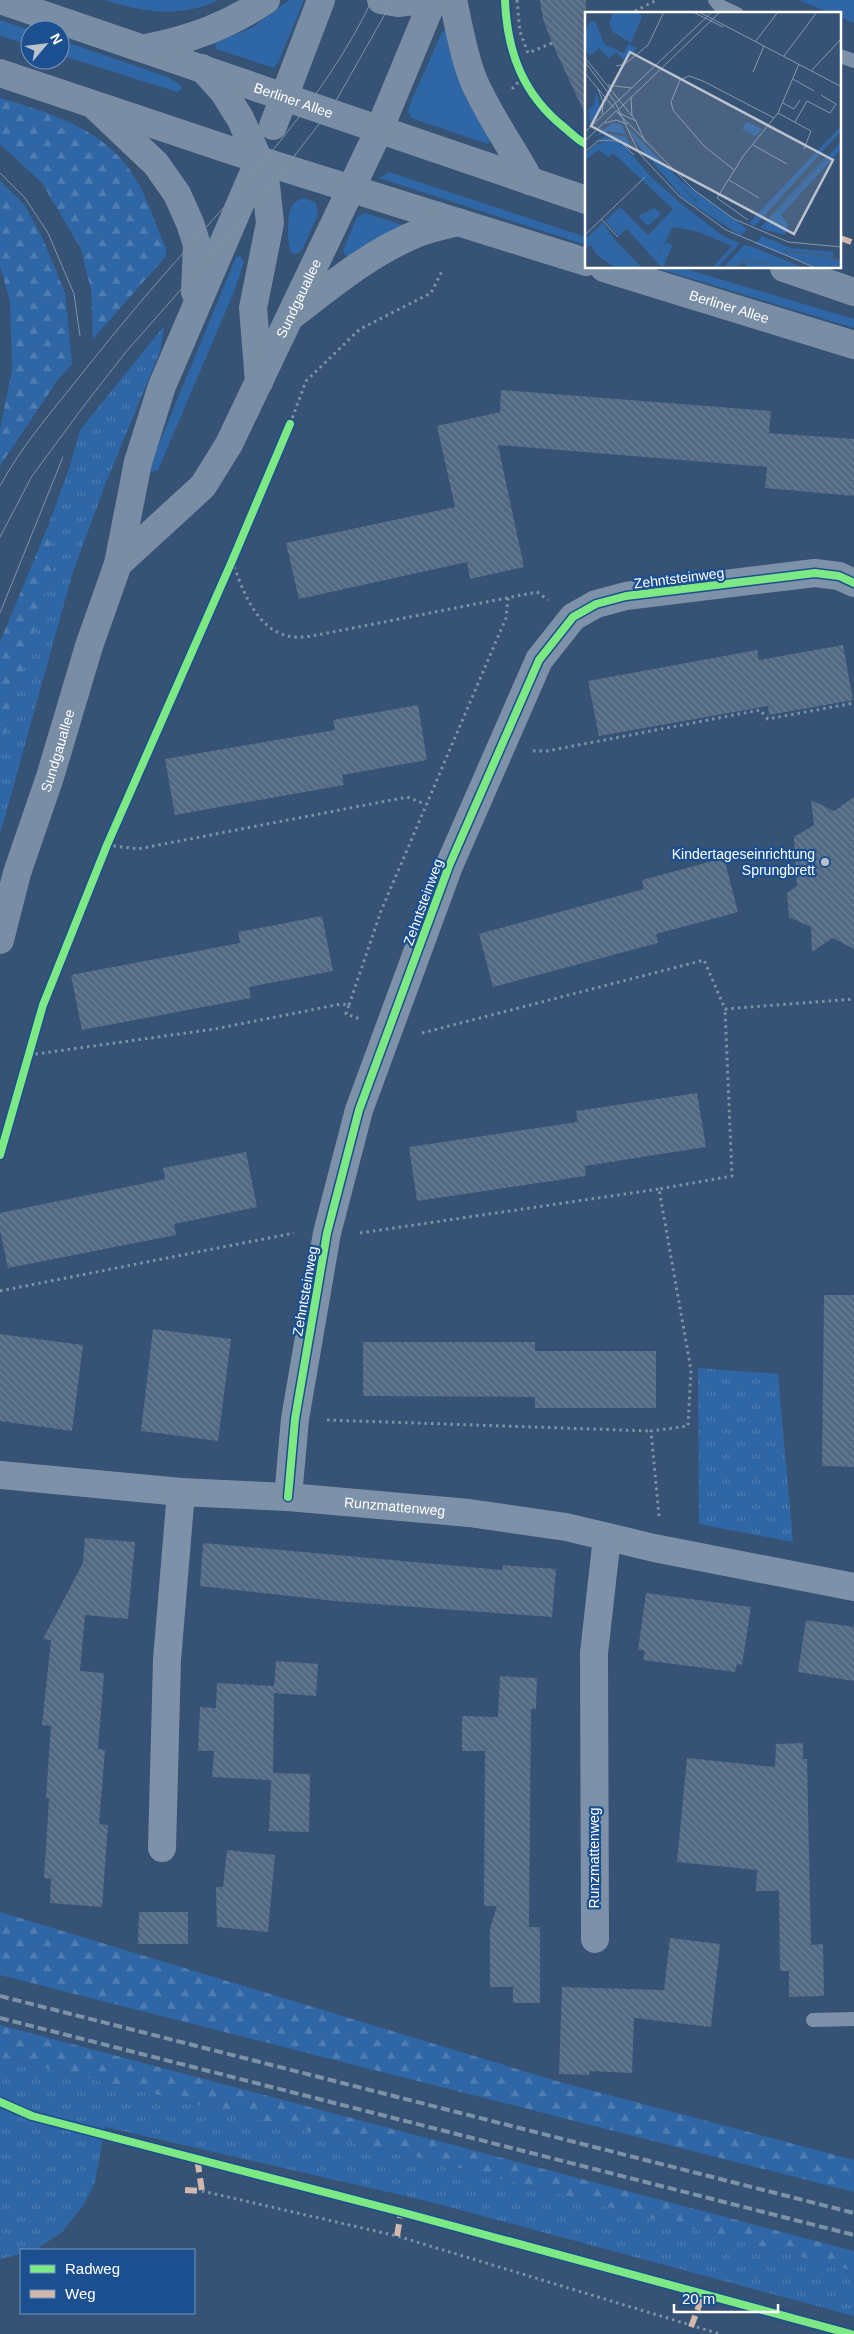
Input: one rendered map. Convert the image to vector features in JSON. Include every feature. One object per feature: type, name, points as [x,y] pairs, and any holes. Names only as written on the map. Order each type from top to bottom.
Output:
[{"type":"main road","name":"Berliner Allee","points":[[0,0],[380,128],[585,200]]},
{"type":"main road","points":[[144,48],[180,42],[204,33],[242,16],[266,0]]},
{"type":"main road","points":[[274,126],[321,0]]},
{"type":"main road","points":[[381,0],[398,3],[422,0]]},
{"type":"main road","name":"Sundgauallee","points":[[118,564],[203,486],[229,444],[380,128],[433,0]]},
{"type":"main road","points":[[453,0],[463,46],[473,78],[489,112],[509,142],[530,181]]},
{"type":"main road","points":[[201,67],[222,91],[247,133],[250,157],[266,185],[270,223],[253,308],[259,383]]},
{"type":"main road","points":[[0,73],[250,157],[585,262]]},
{"type":"main road","points":[[90,102],[156,164],[177,194],[190,223],[197,245],[195,307]]},
{"type":"main road","name":"Sundgauallee","points":[[0,940],[17,872],[50,777],[89,646],[118,564],[138,462],[162,386],[195,307],[250,157]]},
{"type":"main road","points":[[291,316],[329,287],[385,249],[422,232],[458,222]]},
{"type":"main road","name":"Berliner Allee","points":[[607,269],[854,345]]},
{"type":"main road","points":[[787,269],[854,292]]},
{"type":"street","name":"Zehntsteinweg","points":[[288,1497],[295,1420],[327,1233],[359,1110],[449,866],[539,660],[573,617],[596,604],[626,596],[815,573],[839,576],[854,583]]},
{"type":"street","name":"Runzmattenweg","points":[[0,1475],[181,1492],[288,1497],[469,1513],[566,1527],[654,1548],[854,1587]]},
{"type":"street","points":[[162,1848],[167,1660],[181,1492]]},
{"type":"street","name":"Runzmattenweg","points":[[594,1939],[594,1653],[607,1537]]},
{"type":"lane","points":[[715,0],[720,6],[733,12]]},
{"type":"lane","points":[[842,57],[854,61]]},
{"type":"lane","points":[[813,2020],[854,2019]]},
{"type":"path","points":[[517,0],[520,32],[528,53],[552,44]]},
{"type":"path","points":[[633,12],[657,0]]},
{"type":"path","points":[[290,424],[306,381],[360,329],[432,293],[443,269]]},
{"type":"path","points":[[232,561],[243,591],[256,614],[273,631],[294,637],[318,635],[536,592],[573,617]]},
{"type":"path","points":[[295,1420],[651,1430],[688,1426],[691,1370],[659,1189],[732,1176],[726,1009],[704,960],[418,1034],[346,1014],[381,911],[425,804],[506,618],[508,598]]},
{"type":"path","points":[[501,746],[526,751],[547,751],[760,710],[768,719],[854,703]]},
{"type":"path","points":[[107,845],[138,849],[407,797],[425,804]]},
{"type":"path","points":[[726,1009],[854,999]]},
{"type":"path","points":[[29,1056],[215,1029],[341,1004],[349,1006]]},
{"type":"path","points":[[651,1430],[659,1516],[654,1548]]},
{"type":"path","points":[[202,2191],[397,2236],[720,2334]]},
{"type":"green space","points":[[104,0],[219,0],[189,10],[162,12],[134,8]]},
{"type":"green space","points":[[289,0],[304,0],[279,61],[274,68],[216,49],[215,43],[253,27]]},
{"type":"green space","points":[[799,0],[854,0],[854,23],[842,18],[842,12],[827,12]]},
{"type":"green space","points":[[0,20],[20,27],[20,42],[0,36]]},
{"type":"green space","points":[[446,30],[468,99],[490,138],[488,144],[411,118],[408,111],[442,32]]},
{"type":"green space","points":[[70,43],[168,77],[181,85],[182,89],[177,92],[70,58]]},
{"type":"green space","points":[[0,98],[39,110],[78,126],[111,149],[137,181],[166,248],[166,256],[93,339],[91,290],[81,249],[42,183],[0,144]]},
{"type":"green space","points":[[389,172],[585,237],[585,245],[379,178]]},
{"type":"green space","points":[[0,181],[24,204],[43,239],[65,293],[72,364],[57,381],[0,466],[0,429],[12,370],[10,301],[0,266]]},
{"type":"green space","points":[[305,198],[316,203],[318,214],[302,250],[297,254],[291,253],[288,219],[291,207],[298,200]]},
{"type":"green space","points":[[365,213],[400,224],[401,228],[349,256],[345,255],[343,250],[357,217]]},
{"type":"green space","points":[[240,256],[244,262],[234,292],[158,470],[151,472],[149,468],[236,257]]},
{"type":"green space","points":[[659,269],[686,269],[854,319],[854,328]]},
{"type":"green space","points":[[164,326],[160,352],[105,485],[72,575],[0,835],[0,752],[53,567],[48,526],[70,466],[80,430]]},
{"type":"green space","points":[[48,526],[53,567],[0,752],[0,642]]},
{"type":"green space","points":[[698,1368],[778,1374],[793,1542],[699,1524]]},
{"type":"green space","points":[[0,1912],[560,2082],[854,2160],[854,2192],[0,1975]]},
{"type":"green space","points":[[0,2025],[854,2251],[854,2271],[436,2162],[0,2057]]},
{"type":"green space","points":[[0,2057],[436,2162],[854,2271],[854,2316],[427,2201],[105,2127],[95,2182],[83,2206],[62,2232],[37,2249],[20,2249],[20,2254],[0,2259]]},
{"type":"building","points":[[540,0],[586,0],[585,114],[552,43],[543,19]]},
{"type":"building","points":[[501,390],[771,411],[769,433],[854,439],[854,496],[765,488],[767,467],[498,445],[524,567],[470,579],[467,562],[299,599],[286,543],[455,507],[437,426],[500,412]]},
{"type":"building","points":[[843,645],[853,700],[769,715],[768,706],[599,736],[588,681],[757,650],[759,660]]},
{"type":"building","points":[[418,705],[427,760],[342,775],[344,785],[175,815],[165,759],[335,730],[333,720]]},
{"type":"building","name":"Kindertageseinrichtung Sprungbrett","points":[[854,797],[854,949],[833,938],[812,952],[811,927],[789,917],[787,893],[797,886],[794,837],[814,825],[811,800],[834,811]]},
{"type":"building","points":[[724,858],[738,912],[656,934],[658,943],[493,987],[479,934],[644,889],[642,880]]},
{"type":"building","points":[[322,916],[333,971],[249,987],[251,998],[82,1030],[71,975],[240,943],[238,932]]},
{"type":"building","points":[[697,1093],[706,1147],[585,1166],[586,1176],[417,1201],[409,1147],[578,1122],[576,1111]]},
{"type":"building","points":[[246,1152],[257,1207],[174,1224],[176,1235],[8,1268],[0,1230],[0,1213],[165,1179],[163,1168]]},
{"type":"building","points":[[824,1295],[854,1295],[854,1467],[822,1466]]},
{"type":"building","points":[[153,1329],[231,1339],[218,1441],[141,1431]]},
{"type":"building","points":[[0,1334],[83,1345],[72,1431],[0,1421]]},
{"type":"building","points":[[363,1342],[535,1342],[535,1351],[656,1351],[656,1408],[535,1408],[535,1397],[363,1396]]},
{"type":"building","points":[[85,1538],[135,1542],[128,1619],[85,1615],[80,1671],[104,1673],[98,1749],[105,1750],[99,1824],[108,1825],[102,1907],[50,1903],[51,1879],[44,1878],[49,1798],[46,1798],[51,1726],[42,1725],[51,1640],[43,1639],[83,1563]]},
{"type":"building","points":[[203,1543],[502,1570],[503,1565],[556,1569],[552,1617],[335,1601],[200,1586]]},
{"type":"building","points":[[646,1593],[751,1607],[742,1665],[737,1664],[735,1672],[643,1660],[645,1651],[638,1650]]},
{"type":"building","points":[[806,1620],[854,1627],[854,1681],[798,1672]]},
{"type":"building","points":[[276,1661],[318,1664],[316,1696],[274,1693],[273,1773],[310,1774],[309,1832],[269,1831],[271,1780],[212,1777],[214,1751],[198,1751],[200,1707],[216,1708],[217,1683],[274,1686]]},
{"type":"building","points":[[500,1676],[537,1678],[536,1709],[531,1709],[529,1927],[540,1927],[540,2003],[513,2003],[513,1987],[490,1987],[490,1928],[497,1906],[484,1906],[485,1751],[462,1751],[462,1716],[498,1717]]},
{"type":"building","points":[[803,1743],[803,1759],[807,1759],[811,1945],[823,1944],[824,1996],[789,1997],[789,1971],[780,1971],[779,1891],[756,1891],[757,1870],[677,1862],[687,1758],[775,1767],[776,1744]]},
{"type":"building","points":[[227,1850],[275,1855],[268,1932],[217,1927],[216,1887],[223,1887]]},
{"type":"building","points":[[139,1912],[188,1912],[188,1944],[138,1944]]},
{"type":"building","points":[[670,1938],[720,1944],[711,2027],[634,2018],[632,2073],[590,2071],[589,2075],[559,2074],[562,1987],[664,1990]]},
{"type":"tram line","points":[[0,486],[27,443],[100,351],[249,179],[304,111],[352,38],[372,0]]},
{"type":"tram line","points":[[0,537],[32,476],[83,407],[125,353],[264,195],[333,106],[393,0]]},
{"type":"tram line","points":[[0,173],[25,198],[48,233],[74,294],[80,336]]},
{"type":"tram line","points":[[0,613],[63,457]]},
{"type":"railway","points":[[0,1996],[854,2213]]},
{"type":"railway","points":[[0,2018],[854,2235]]},
{"type":"marked path","points":[[842,239],[854,243]]},
{"type":"marked path","points":[[185,2190],[202,2191],[197,2158]]},
{"type":"marked path","points":[[397,2236],[401,2212]]},
{"type":"marked path","points":[[691,2327],[703,2295]]},
{"type":"cycle path","points":[[505,0],[509,37],[520,71],[528,87],[550,115],[585,143]]},
{"type":"cycle path","points":[[0,1155],[43,1005],[107,845],[290,424]]},
{"type":"cycle path","points":[[288,1497],[295,1419],[327,1233],[359,1110],[449,866],[539,660],[573,617],[596,604],[626,596],[815,573],[839,576],[854,583]]},
{"type":"cycle path","points":[[0,2102],[32,2116],[401,2212],[851,2334]]},
{"type":"place","name":"Kindertageseinrichtung Sprungbrett","points":[[825,862]]}]
